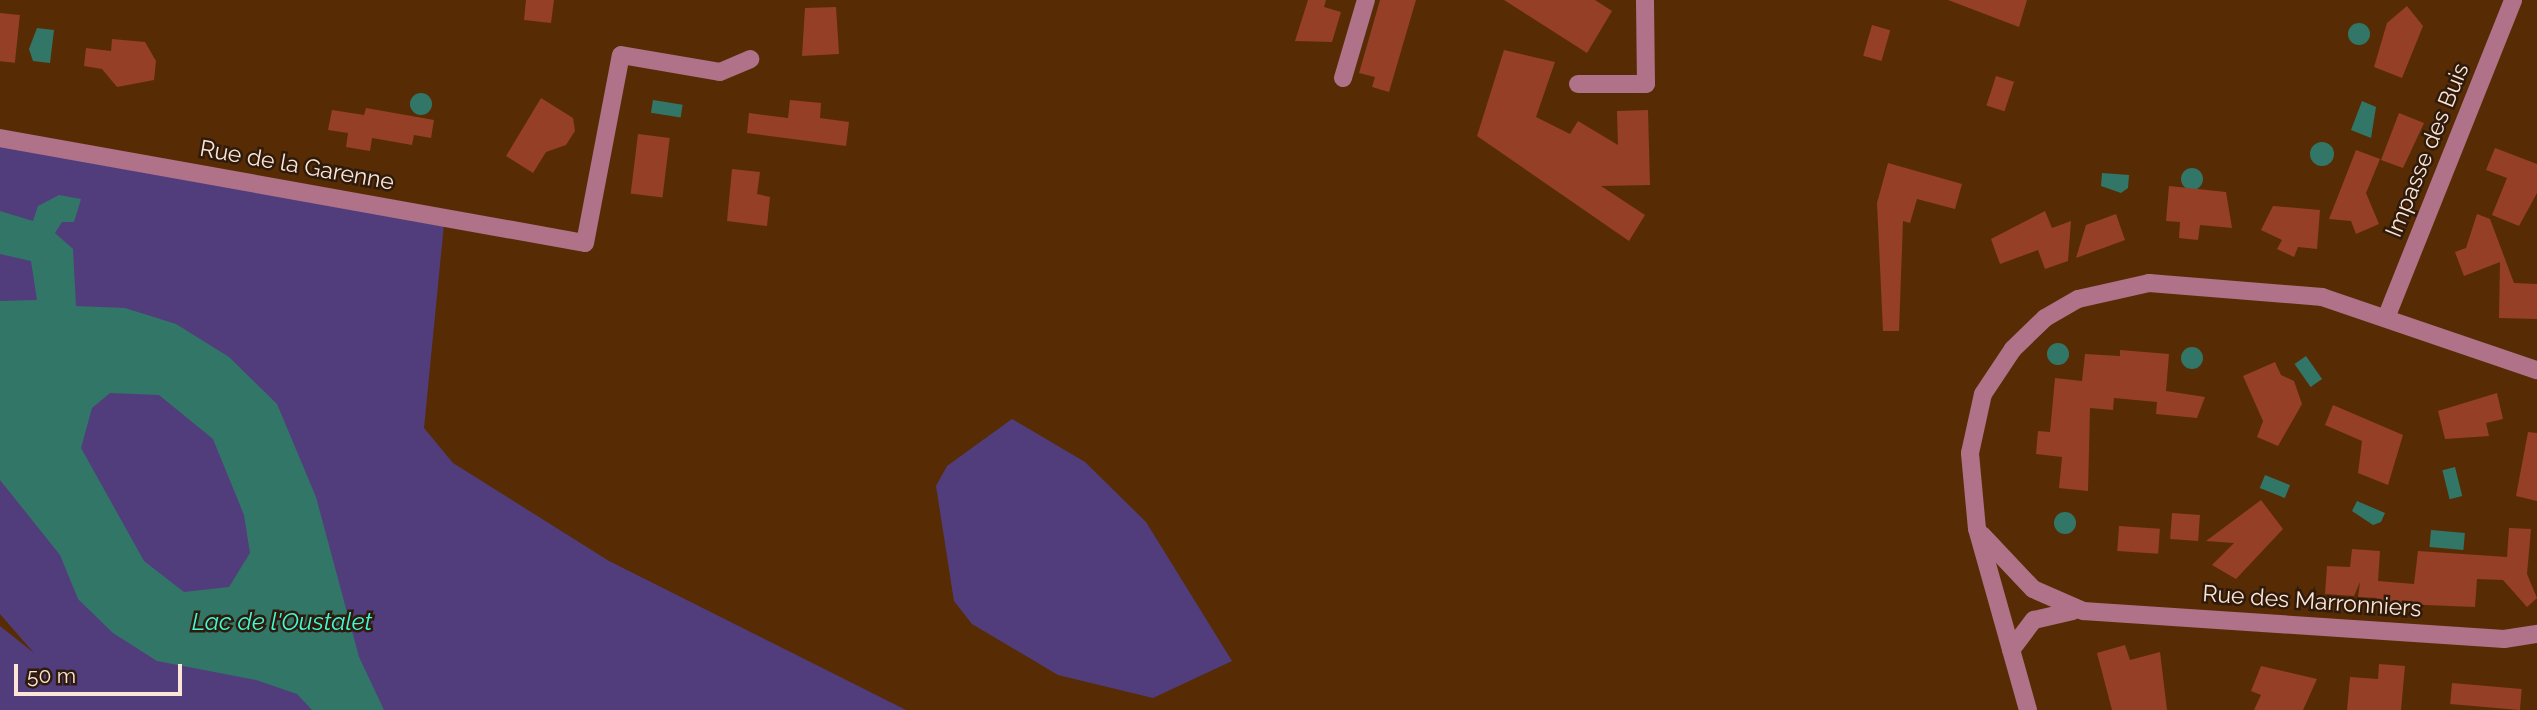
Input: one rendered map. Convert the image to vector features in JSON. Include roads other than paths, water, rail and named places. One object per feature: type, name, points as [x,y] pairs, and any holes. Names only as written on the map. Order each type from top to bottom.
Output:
[{"type":"street","points":[[1343,78],[1366,0]]},
{"type":"street","points":[[1578,84],[1646,84],[1645,0]]},
{"type":"street","name":"Impasse des Buis","points":[[2386,318],[2513,0]]},
{"type":"street","name":"Rue de la Garenne","points":[[0,138],[585,243],[621,55],[720,72],[750,59]]},
{"type":"street","points":[[2028,710],[1978,529],[1970,453],[1983,394],[2013,349],[2045,318],[2078,299],[2149,283],[2322,297],[2537,370]]},
{"type":"street","name":"Rue des Marronniers","points":[[1978,529],[2033,589],[2083,611]]},
{"type":"street","name":"Rue des Marronniers","points":[[2011,650],[2049,612],[2083,611],[2504,639],[2537,634]]},
{"type":"water","points":[[2359,23],[2367,26],[2370,34],[2367,42],[2359,45],[2351,42],[2348,34],[2351,26]]},
{"type":"water","points":[[37,28],[54,30],[50,63],[33,61],[29,49]]},
{"type":"water","points":[[421,93],[429,96],[432,104],[429,112],[421,115],[413,112],[410,104],[413,96]]},
{"type":"water","points":[[653,100],[683,105],[681,118],[651,113]]},
{"type":"water","points":[[2362,101],[2376,107],[2371,138],[2351,130]]},
{"type":"water","points":[[2322,142],[2330,146],[2334,154],[2330,162],[2322,166],[2314,162],[2310,154],[2314,146]]},
{"type":"water","points":[[2192,168],[2200,171],[2203,179],[2200,187],[2192,190],[2184,187],[2181,179],[2184,171]]},
{"type":"water","points":[[2102,173],[2129,175],[2128,188],[2121,193],[2101,186]]},
{"type":"water","name":"Lac de l'Oustalet","points":[[59,195],[81,199],[74,222],[62,222],[55,233],[73,249],[76,306],[125,308],[176,324],[229,357],[277,404],[316,497],[359,657],[384,710],[312,710],[297,694],[256,680],[157,661],[113,633],[78,599],[60,555],[0,480],[0,301],[37,300],[31,261],[0,254],[0,211],[33,221],[38,206]],"holes":[[[110,393],[159,395],[213,439],[244,515],[250,553],[229,587],[184,592],[144,561],[81,448],[92,408]]]},
{"type":"water","points":[[2058,343],[2066,346],[2069,354],[2066,362],[2058,365],[2050,362],[2047,354],[2050,346]]},
{"type":"water","points":[[2192,347],[2200,350],[2203,358],[2200,366],[2192,369],[2184,366],[2181,358],[2184,350]]},
{"type":"water","points":[[2306,356],[2322,379],[2311,387],[2295,364]]},
{"type":"water","points":[[2455,467],[2462,496],[2450,499],[2442,470]]},
{"type":"water","points":[[2265,475],[2290,485],[2285,498],[2260,488]]},
{"type":"water","points":[[2357,501],[2385,513],[2381,522],[2373,525],[2352,511]]},
{"type":"water","points":[[2065,512],[2073,515],[2076,523],[2073,531],[2065,534],[2057,531],[2054,523],[2057,515]]},
{"type":"water","points":[[2431,530],[2465,533],[2463,550],[2430,547]]}]
